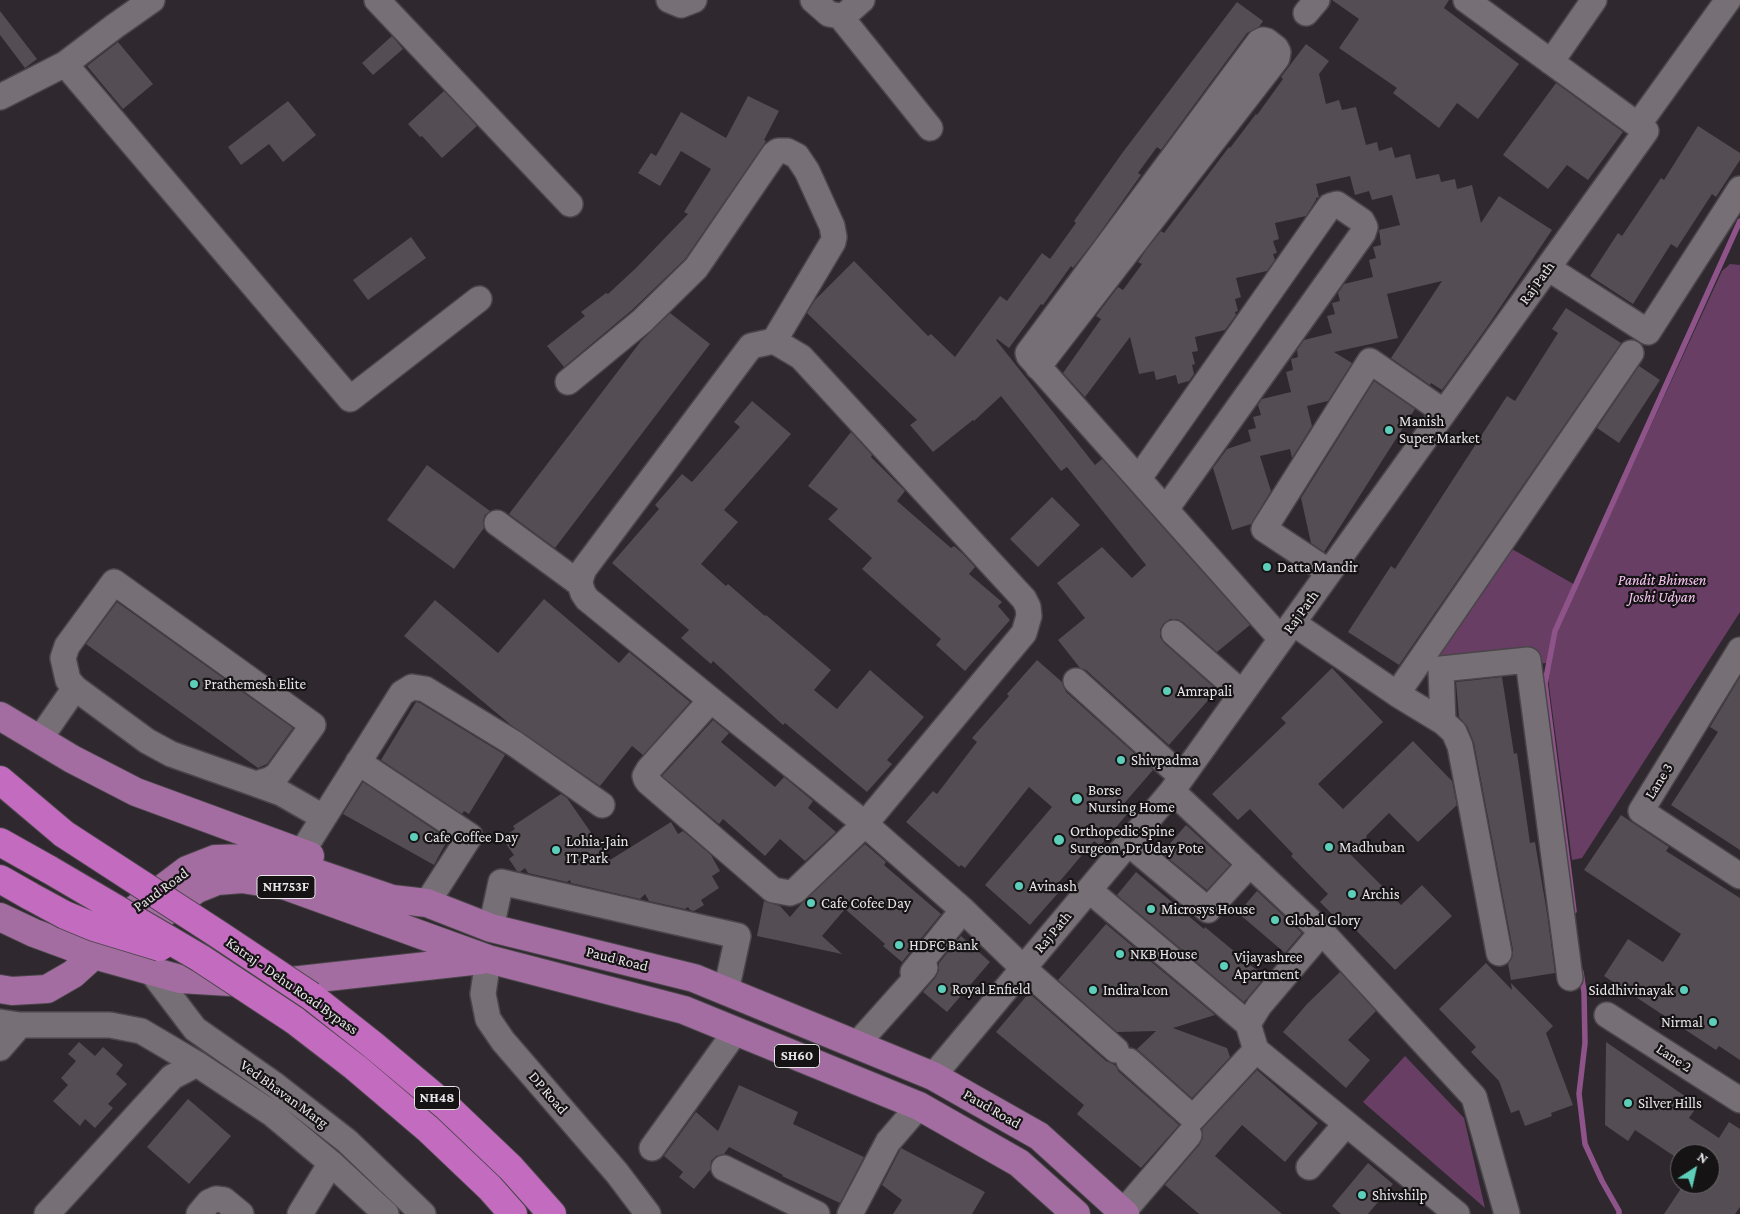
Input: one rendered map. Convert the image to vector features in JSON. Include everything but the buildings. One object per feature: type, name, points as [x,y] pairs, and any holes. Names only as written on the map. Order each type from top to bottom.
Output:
[{"type":"highway","points":[[0,780],[64,834]]},
{"type":"highway","name":"Katraj - Dehu Road Bypass","points":[[0,798],[64,834],[311,996],[447,1107],[511,1168],[552,1214]]},
{"type":"highway","name":"Katraj - Dehu Road Bypass","points":[[0,842],[200,958],[294,1020],[355,1067],[428,1129],[490,1188],[513,1214]]},
{"type":"highway","points":[[0,879],[65,915],[94,927],[200,958]]},
{"type":"main road","points":[[0,716],[72,759],[136,792],[302,852],[427,903]]},
{"type":"main road","name":"Paud Road","points":[[94,955],[109,929],[187,870],[215,859],[246,858],[293,865],[392,899],[427,903],[491,928],[694,978],[933,1076],[1039,1136],[1124,1213]]},
{"type":"main road","name":"Paud Road","points":[[0,989],[12,991],[47,989],[72,974],[94,955],[121,944],[196,888],[217,882],[242,879],[286,886],[488,959],[684,1010],[919,1106],[1019,1163],[1076,1214]]},
{"type":"main road","points":[[0,917],[34,934],[94,955]]},
{"type":"main road","name":"Paud Road","points":[[94,955],[180,980],[264,984],[488,959]]},
{"type":"main road","points":[[919,1106],[933,1076]]},
{"type":"street","points":[[0,97],[65,64],[152,0]]},
{"type":"street","points":[[377,0],[570,204]]},
{"type":"street","points":[[669,0],[681,5],[694,0]]},
{"type":"street","points":[[813,0],[829,14],[840,16],[845,15],[862,0]]},
{"type":"street","points":[[1466,0],[1642,128]]},
{"type":"street","points":[[1551,62],[1594,0]]},
{"type":"street","name":"Raj Path","points":[[933,1076],[1177,784],[1548,268],[1728,0]]},
{"type":"street","points":[[840,16],[930,128]]},
{"type":"street","points":[[1038,367],[1277,58],[1278,52],[1276,48],[1267,40],[1259,42],[1028,353],[1038,367],[1166,509],[1287,631],[1398,694],[1442,722],[1454,732],[1460,746],[1499,953]]},
{"type":"street","points":[[65,64],[350,398],[479,299]]},
{"type":"street","points":[[568,382],[642,321],[696,268],[774,154],[778,151],[787,151],[797,156],[807,171],[832,226],[834,237],[774,341]]},
{"type":"street","points":[[1548,268],[1648,332],[1740,189]]},
{"type":"street","points":[[1139,478],[1330,206],[1337,204],[1362,221],[1365,227],[1363,233],[1166,509]]},
{"type":"street","points":[[580,584],[584,569],[751,346],[774,341],[801,356],[1024,599],[1028,607],[1029,616],[1024,633],[865,824],[795,891],[784,893],[773,890],[646,779],[645,776],[649,769],[711,700]]},
{"type":"street","points":[[1398,694],[1631,353]]},
{"type":"street","points":[[1329,572],[1264,529],[1370,362],[1444,412]]},
{"type":"street","points":[[497,524],[580,584],[587,599],[865,824],[963,910],[1023,968],[1193,1118],[1256,1050]]},
{"type":"street","points":[[256,784],[277,775],[313,725],[114,582],[67,646],[63,658],[68,680],[74,688],[147,741],[160,748],[256,784],[281,793],[322,817]]},
{"type":"street","points":[[1174,633],[1242,693]]},
{"type":"street","name":"Lane 3","points":[[1740,650],[1641,811],[1740,876]]},
{"type":"street","points":[[1442,722],[1441,669],[1528,660],[1570,978]]},
{"type":"street","points":[[1076,681],[1177,784],[1250,864],[1322,932],[1474,1097],[1507,1214]]},
{"type":"street","points":[[302,852],[322,817],[402,692],[412,687],[425,689],[515,744],[602,805]]},
{"type":"street","points":[[40,740],[74,688]]},
{"type":"street","points":[[358,762],[470,836],[427,903]]},
{"type":"street","points":[[1128,843],[1208,910],[1250,864]]},
{"type":"street","points":[[491,928],[501,882],[738,936],[726,991]]},
{"type":"street","points":[[1089,890],[1248,1024],[1256,1050],[1457,1214]]},
{"type":"street","points":[[856,1044],[919,970],[963,910]]},
{"type":"street","points":[[1248,1024],[1259,1006],[1322,932]]},
{"type":"street","name":"DP Road","points":[[488,959],[483,994],[488,1020],[503,1041],[617,1173],[648,1214]]},
{"type":"street","name":"Ved Bhavan Marg","points":[[151,971],[195,1029],[275,1085],[347,1141],[423,1214]]},
{"type":"street","name":"Lane 2","points":[[1608,1015],[1740,1100]]},
{"type":"street","points":[[0,1048],[10,1024],[110,1025],[141,1031],[198,1064],[271,1113],[331,1163],[386,1214]]},
{"type":"street","points":[[652,1148],[736,1031]]},
{"type":"street","points":[[47,1214],[172,1077],[198,1064]]},
{"type":"street","points":[[850,1214],[888,1142],[919,1106]]},
{"type":"street","points":[[1309,1168],[1346,1124]]},
{"type":"street","points":[[1124,1213],[1189,1135]]},
{"type":"street","points":[[300,1214],[331,1163]]},
{"type":"street","points":[[724,1168],[817,1214]]},
{"type":"street","points":[[199,1214],[209,1202],[220,1199],[224,1200],[240,1214]]},
{"type":"green space","name":"Pandit Bhimsen Joshi Udyan","points":[[1730,264],[1740,265],[1740,612],[1582,858],[1572,860],[1546,663],[1449,675],[1441,669],[1438,656],[1512,549],[1577,586],[1722,271]]},
{"type":"green space","points":[[1405,1056],[1464,1118],[1485,1208],[1363,1102]]},
{"type":"waterway","points":[[1574,911],[1545,683],[1555,631],[1740,221]]},
{"type":"waterway","points":[[1581,972],[1584,992],[1585,1043],[1579,1094],[1585,1144],[1619,1214]]},
{"type":"place","name":"Manish Super Market","points":[[1389,430]]},
{"type":"place","name":"Datta Mandir","points":[[1267,567]]},
{"type":"place","name":"Prathemesh Elite","points":[[194,684]]},
{"type":"place","name":"Amrapali","points":[[1167,691]]},
{"type":"place","name":"Shivpadma","points":[[1121,760]]},
{"type":"place","name":"Borse Nursing Home","points":[[1077,799]]},
{"type":"place","name":"Cafe Coffee Day","points":[[414,837]]},
{"type":"place","name":"Orthopedic Spine Surgeon ,Dr Uday Pote","points":[[1059,840]]},
{"type":"place","name":"Madhuban","points":[[1329,847]]},
{"type":"place","name":"Lohia-Jain IT Park","points":[[556,850]]},
{"type":"place","name":"Avinash","points":[[1019,886]]},
{"type":"place","name":"Archis","points":[[1352,894]]},
{"type":"place","name":"Cafe Cofee Day","points":[[811,903]]},
{"type":"place","name":"Microsys House","points":[[1151,909]]},
{"type":"place","name":"Global Glory","points":[[1275,920]]},
{"type":"place","name":"HDFC Bank","points":[[899,945]]},
{"type":"place","name":"NKB House","points":[[1120,954]]},
{"type":"place","name":"Vijayashree Apartment","points":[[1224,966]]},
{"type":"place","name":"Royal Enfield","points":[[942,989]]},
{"type":"place","name":"Indira Icon","points":[[1093,990]]},
{"type":"place","name":"Siddhivinayak","points":[[1684,990]]},
{"type":"place","name":"Nirmal","points":[[1713,1022]]},
{"type":"place","name":"Silver Hills","points":[[1628,1103]]},
{"type":"place","name":"Shivshilp","points":[[1362,1195]]}]
